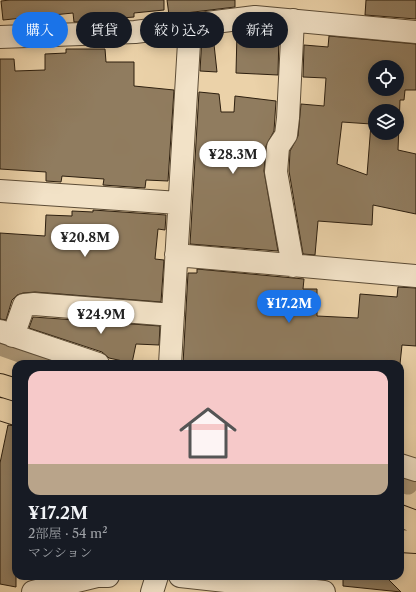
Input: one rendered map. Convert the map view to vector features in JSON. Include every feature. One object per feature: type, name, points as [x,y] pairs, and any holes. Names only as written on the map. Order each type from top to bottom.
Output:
[{"type":"main road","points":[[404,518],[416,522]]},
{"type":"main road","points":[[404,541],[416,542]]},
{"type":"street","points":[[224,17],[255,8],[293,20],[416,32]]},
{"type":"street","points":[[292,266],[276,172],[278,147],[286,135],[288,118],[293,20]]},
{"type":"street","points":[[0,36],[140,31]]},
{"type":"street","points":[[170,360],[189,48]]},
{"type":"street","points":[[0,191],[179,203]]},
{"type":"street","points":[[176,255],[416,276]]},
{"type":"street","points":[[86,360],[7,334],[24,305],[34,304],[173,315]]},
{"type":"street","points":[[5,414],[9,388]]},
{"type":"street","points":[[404,466],[416,470]]},
{"type":"street","points":[[33,592],[81,580]]},
{"type":"street","points":[[152,592],[156,580]]},
{"type":"street","points":[[223,580],[276,585],[324,592]]},
{"type":"building","points":[[164,0],[164,10],[134,13],[134,17],[132,17],[132,12],[76,12],[76,22],[74,22],[73,13],[68,14],[68,12],[12,12],[12,19],[3,20],[1,1]]},
{"type":"building","points":[[167,0],[235,0],[235,7],[194,12],[169,12]]},
{"type":"building","points":[[366,0],[416,0],[416,19],[365,15]]},
{"type":"building","points":[[329,36],[416,44],[416,90],[405,90],[404,100],[400,100],[400,104],[368,104],[368,124],[342,122],[337,164],[367,175],[370,140],[398,140],[398,150],[416,154],[416,214],[373,205],[372,225],[318,221],[315,255],[303,254],[289,171],[290,151],[298,136],[301,104],[324,106],[326,78],[303,77],[304,45],[328,47]]},
{"type":"building","points":[[201,48],[214,48],[217,72],[200,71]]},
{"type":"building","points":[[237,48],[279,48],[278,75],[236,73]]},
{"type":"building","points":[[66,49],[105,49],[106,62],[134,62],[134,86],[174,90],[168,181],[146,180],[145,188],[103,185],[104,179],[62,176],[61,182],[46,181],[46,172],[0,169],[0,59],[14,59],[15,71],[45,70],[45,54],[66,53]]},
{"type":"building","points":[[199,92],[219,94],[221,112],[234,112],[235,96],[276,101],[274,131],[266,146],[264,171],[278,251],[190,244]]},
{"type":"building","points":[[93,210],[166,215],[165,230],[158,229],[155,259],[164,260],[161,302],[35,292],[23,293],[17,295],[12,300],[6,320],[0,319],[0,233],[45,236],[46,215],[72,216],[72,211],[93,212]]},
{"type":"building","points":[[197,269],[304,279],[303,289],[317,289],[317,316],[358,318],[360,294],[397,297],[398,287],[416,288],[416,346],[402,345],[400,360],[183,360],[188,273],[197,273]]},
{"type":"building","points":[[33,317],[160,326],[159,345],[136,344],[133,360],[118,360],[109,358],[102,352],[29,328]]},
{"type":"building","points":[[8,425],[12,426],[12,580],[16,580],[16,587],[0,584],[0,463]]},
{"type":"building","points":[[343,580],[389,580],[401,592],[343,586]]},
{"type":"waterway","points":[[0,346],[40,360]]},
{"type":"waterway","points":[[404,484],[408,485]]}]
